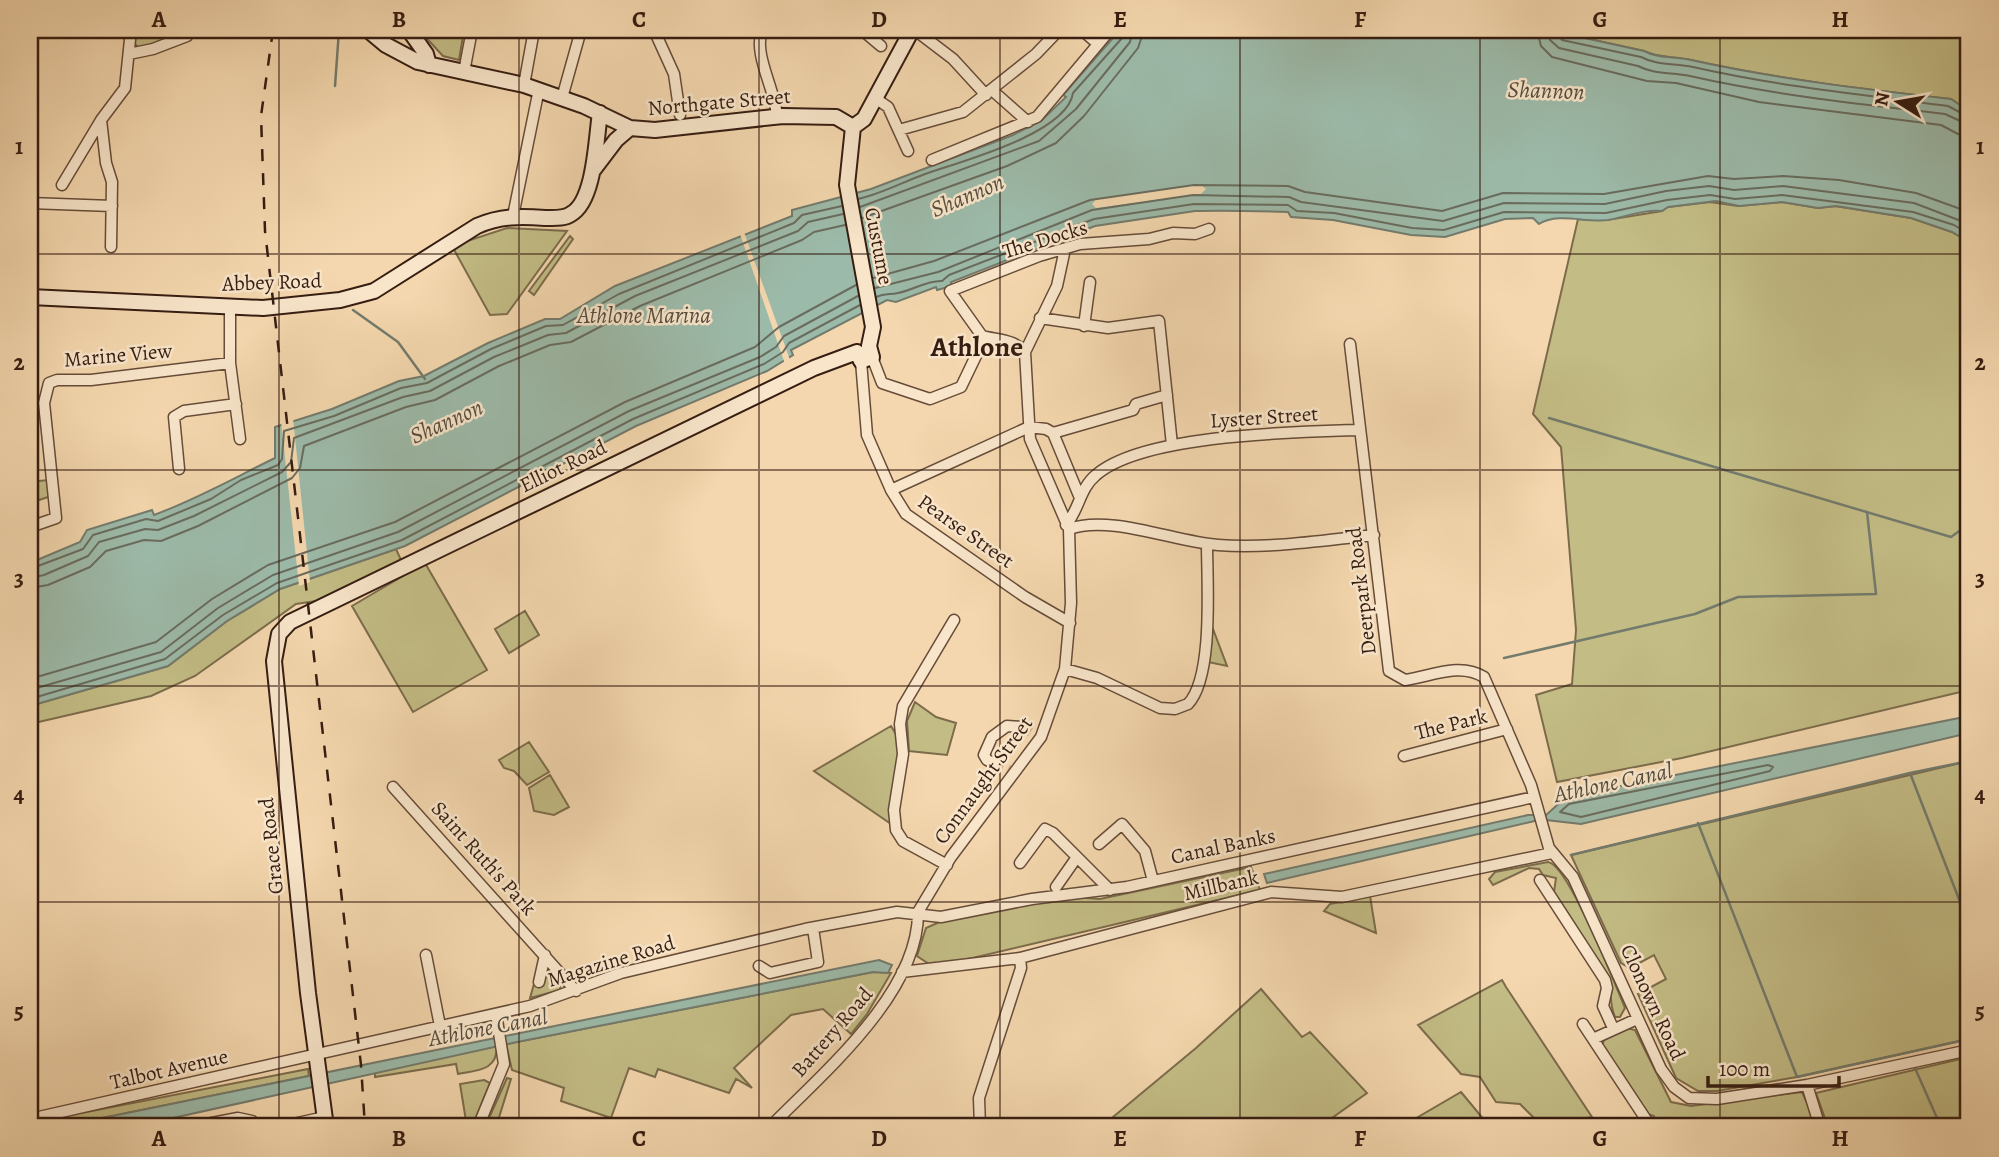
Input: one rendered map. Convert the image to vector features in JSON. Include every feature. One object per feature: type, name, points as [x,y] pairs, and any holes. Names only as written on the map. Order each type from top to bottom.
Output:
[{"type":"main road","name":"Northgate Street","points":[[368,30],[404,56],[429,65],[539,89],[630,128],[655,130],[777,116],[836,117],[853,127]]},
{"type":"main road","points":[[409,30],[426,54],[429,65]]},
{"type":"main road","points":[[853,127],[864,119],[893,56],[914,30]]},
{"type":"main road","name":"Abbey Road","points":[[30,298],[283,307],[340,300],[374,291],[477,226],[513,216],[570,216],[582,203],[592,172],[600,113]]},
{"type":"main road","name":"Custume","points":[[853,127],[847,185],[871,314],[865,354]]},
{"type":"main road","name":"Abbey Road","points":[[592,172],[603,155],[630,128]]},
{"type":"main road","name":"Elliot Road","points":[[290,621],[814,368],[865,354]]},
{"type":"main road","name":"Grace Road","points":[[290,621],[279,634],[274,660],[317,1063],[326,1122]]},
{"type":"street","points":[[62,185],[100,120],[125,88],[131,30]]},
{"type":"street","points":[[129,54],[153,49],[187,36],[190,30]]},
{"type":"street","points":[[464,72],[472,30]]},
{"type":"street","points":[[523,85],[534,30]]},
{"type":"street","points":[[562,98],[581,30]]},
{"type":"street","points":[[654,30],[674,74],[680,115]]},
{"type":"street","points":[[762,30],[760,51],[775,96],[777,116]]},
{"type":"street","points":[[862,30],[881,46]]},
{"type":"street","points":[[914,30],[1028,122]]},
{"type":"street","points":[[899,131],[963,112],[990,93],[1059,30]]},
{"type":"street","points":[[1082,30],[1098,44]]},
{"type":"street","points":[[932,160],[1028,122],[1043,112],[1110,30]]},
{"type":"street","points":[[513,216],[539,89]]},
{"type":"street","points":[[875,98],[888,107],[908,151]]},
{"type":"street","points":[[100,120],[106,165],[112,176],[111,247]]},
{"type":"street","points":[[31,203],[112,206]]},
{"type":"street","name":"The Docks","points":[[985,337],[961,310],[950,291],[1065,249],[1101,241],[1149,239],[1172,233],[1195,234],[1209,229]]},
{"type":"street","points":[[1065,249],[1058,286],[1025,352],[1029,427],[1035,450],[1068,527],[1101,526],[1207,544],[1268,543],[1374,535]]},
{"type":"street","points":[[1084,326],[1090,282]]},
{"type":"street","points":[[230,306],[230,363],[240,439]]},
{"type":"street","points":[[1040,318],[1108,328],[1158,321],[1172,445]]},
{"type":"street","points":[[865,354],[882,383],[930,399],[957,391],[961,387],[985,337],[999,338],[1020,346],[1025,352]]},
{"type":"street","name":"Deerpark Road","points":[[1350,344],[1389,671],[1405,680],[1458,669],[1472,670],[1485,677],[1536,801],[1552,853]]},
{"type":"street","name":"Pearse Street","points":[[865,354],[866,430],[891,491],[912,521],[1070,623]]},
{"type":"street","name":"Marine View","points":[[30,527],[54,520],[57,515],[44,403],[49,383],[57,380],[91,380],[230,363]]},
{"type":"street","points":[[1053,433],[1133,410],[1136,404],[1167,395]]},
{"type":"street","points":[[179,469],[174,417],[184,411],[236,404]]},
{"type":"street","points":[[891,491],[1029,427],[1046,429],[1053,433],[1080,498]]},
{"type":"street","name":"Lyster Street","points":[[1068,527],[1090,480],[1105,468],[1172,445],[1261,435],[1359,430]]},
{"type":"street","name":"Connaught Street","points":[[918,912],[947,865],[1051,718],[1065,669],[1070,623],[1068,527]]},
{"type":"street","points":[[1065,669],[1097,678],[1160,708],[1175,709],[1188,704],[1194,697],[1207,639],[1207,544]]},
{"type":"street","points":[[947,865],[903,841],[897,830],[894,810],[903,754],[900,724],[903,706],[954,620]]},
{"type":"street","points":[[994,763],[986,761],[984,755],[992,737],[1007,726],[1021,727]]},
{"type":"street","name":"The Park","points":[[1404,756],[1507,729]]},
{"type":"street","name":"Saint Ruth's Park","points":[[393,787],[576,991]]},
{"type":"street","name":"Canal Banks","points":[[918,912],[941,917],[1041,898],[1110,890],[1536,801]]},
{"type":"street","points":[[1099,844],[1122,824],[1145,851],[1153,881]]},
{"type":"street","points":[[1020,863],[1045,829],[1110,890]]},
{"type":"street","name":"Millbank","points":[[902,970],[1020,958],[1271,892],[1342,897],[1552,853]]},
{"type":"street","name":"Clonown Road","points":[[1552,853],[1561,859],[1573,877],[1661,1069],[1674,1087],[1689,1098],[1717,1100],[1807,1085],[1969,1050]]},
{"type":"street","points":[[1056,887],[1077,857]]},
{"type":"street","points":[[1540,880],[1602,973],[1607,988],[1602,1006],[1613,1028]]},
{"type":"street","name":"Magazine Road","points":[[317,1063],[440,1026],[496,1014],[576,991],[621,973],[813,928],[897,912],[918,912]]},
{"type":"street","name":"Battery Road","points":[[770,1127],[863,1031],[891,993],[918,927],[918,912]]},
{"type":"street","points":[[759,966],[770,973],[818,962],[813,928]]},
{"type":"street","points":[[426,955],[440,1026]]},
{"type":"street","points":[[539,982],[545,956]]},
{"type":"street","points":[[980,1127],[978,1101],[1021,968],[1020,958]]},
{"type":"street","points":[[478,1127],[504,1064],[504,1049],[496,1014]]},
{"type":"street","points":[[1593,1039],[1637,1019]]},
{"type":"street","points":[[1583,1024],[1647,1121]]},
{"type":"street","name":"Talbot Avenue","points":[[30,1119],[317,1063]]},
{"type":"street","points":[[1807,1085],[1820,1127]]},
{"type":"street","points":[[191,1127],[238,1118],[252,1121],[257,1127]]},
{"type":"street","points":[[279,1127],[326,1122]]},
{"type":"shaded area","points":[[135,30],[185,30],[182,35],[139,48],[134,43]]},
{"type":"shaded area","points":[[419,30],[464,30],[459,60],[443,56]]},
{"type":"shaded area","points":[[1548,30],[1969,30],[1969,111],[1951,99],[1756,73],[1655,55]]},
{"type":"shaded area","points":[[1710,202],[1738,206],[1782,202],[1818,208],[1835,206],[1911,218],[1952,232],[1969,242],[1969,690],[1682,758],[1557,782],[1536,695],[1572,684],[1576,630],[1561,447],[1533,414],[1578,219],[1607,220],[1662,211],[1668,207]]},
{"type":"shaded area","points":[[507,228],[567,231],[507,314],[490,315],[452,246]]},
{"type":"shaded area","points":[[570,236],[573,239],[534,295],[529,291]]},
{"type":"shaded area","points":[[48,480],[51,496],[30,503],[30,482]]},
{"type":"shaded area","points":[[396,549],[401,560],[316,601],[296,604],[195,676],[151,696],[30,724],[30,706],[168,666],[227,621],[280,589]]},
{"type":"shaded area","points":[[425,563],[487,670],[413,712],[352,606]]},
{"type":"shaded area","points":[[525,611],[539,635],[509,653],[495,629]]},
{"type":"shaded area","points":[[1213,629],[1227,666],[1208,662]]},
{"type":"shaded area","points":[[915,702],[936,717],[956,723],[947,755],[909,751],[907,721]]},
{"type":"shaded area","points":[[891,726],[900,741],[891,824],[814,771]]},
{"type":"shaded area","points":[[529,742],[549,772],[527,785],[514,771],[504,768],[499,760]]},
{"type":"shaded area","points":[[1969,761],[1969,1039],[1797,1077],[1717,1091],[1698,1091],[1676,1078],[1638,994],[1666,979],[1654,955],[1630,968],[1621,963],[1571,855]]},
{"type":"shaded area","points":[[550,775],[569,807],[554,815],[534,811],[529,788]]},
{"type":"shaded area","points":[[1548,862],[1557,868],[1579,903],[1625,1008],[1620,1017],[1615,1017],[1613,1011],[1607,974],[1554,892],[1556,878],[1543,875],[1539,869],[1529,868],[1493,885],[1489,879],[1495,872]]},
{"type":"shaded area","points":[[1251,867],[1260,890],[964,960],[929,964],[917,956],[926,928],[944,920],[1072,897],[1100,899]]},
{"type":"shaded area","points":[[1370,896],[1376,933],[1324,911],[1330,904]]},
{"type":"shaded area","points":[[545,968],[561,981],[560,990],[530,998],[534,984],[540,985]]},
{"type":"shaded area","points":[[873,972],[891,973],[867,1014],[851,1034],[823,1009],[791,1015],[734,1068],[752,1088],[736,1079],[729,1093],[658,1069],[655,1077],[629,1068],[611,1118],[561,1101],[564,1088],[512,1070],[506,1044]]},
{"type":"shaded area","points":[[1502,980],[1592,1117],[1542,1126],[1520,1104],[1496,1102],[1480,1077],[1461,1074],[1418,1025]]},
{"type":"shaded area","points":[[1261,989],[1302,1037],[1310,1032],[1367,1093],[1332,1118],[1339,1127],[1101,1127],[1196,1048]]},
{"type":"shaded area","points":[[1626,1028],[1635,1030],[1671,1102],[1691,1106],[1802,1092],[1818,1127],[1650,1127],[1655,1125],[1654,1116],[1647,1114],[1602,1046],[1604,1040]]},
{"type":"shaded area","points":[[497,1046],[494,1060],[479,1070],[458,1074],[456,1064],[375,1077],[375,1072]]},
{"type":"shaded area","points":[[1969,1057],[1969,1127],[1828,1127],[1816,1093]]},
{"type":"shaded area","points":[[308,1069],[309,1076],[58,1127],[30,1127],[30,1123]]},
{"type":"shaded area","points":[[507,1078],[511,1079],[496,1127],[485,1127]]},
{"type":"shaded area","points":[[484,1080],[490,1083],[472,1127],[467,1127],[460,1084]]},
{"type":"shaded area","points":[[1461,1092],[1490,1127],[1401,1127]]},
{"type":"water","points":[[1120,30],[1548,30],[1655,55],[1756,73],[1951,99],[1969,111],[1969,242],[1952,232],[1911,218],[1836,206],[1818,208],[1782,202],[1739,206],[1716,201],[1668,207],[1662,211],[1642,212],[1599,221],[1564,218],[1539,224],[1533,218],[1505,219],[1445,237],[1411,235],[1333,220],[1291,217],[1288,212],[1195,211],[1095,226],[951,282],[952,286],[937,290],[936,287],[896,302],[887,300],[791,350],[793,355],[767,371],[636,426],[405,546],[280,589],[227,621],[168,666],[30,706],[30,563],[80,542],[87,530],[152,510],[154,515],[275,458],[275,427],[332,409],[399,381],[424,376],[488,343],[545,319],[560,319],[615,286],[792,216],[792,210],[871,189],[1013,135],[1041,121],[1066,97],[1063,95]]},
{"type":"water","points":[[1969,716],[1969,733],[1581,824],[1546,820],[1545,816],[1566,797]]},
{"type":"water","points":[[1537,815],[1539,820],[1267,883],[1264,874]]},
{"type":"water","points":[[879,960],[892,965],[888,973],[873,972],[517,1042],[132,1127],[58,1127]]},
{"type":"pier","points":[[1200,184],[1206,189],[1201,194],[1096,208],[1092,204],[1096,199]]},
{"type":"pier","points":[[744,232],[790,360],[785,364],[740,234]]},
{"type":"pier","points":[[293,418],[310,582],[299,586],[281,421]]},
{"type":"waterway","points":[[335,86],[339,30]]},
{"type":"waterway","points":[[353,310],[398,342],[425,379]]},
{"type":"waterway","points":[[1549,418],[1951,537],[1969,524]]},
{"type":"waterway","points":[[1504,658],[1695,614],[1738,597],[1876,594],[1867,512]]},
{"type":"waterway","points":[[1969,761],[1910,773],[1969,925]]},
{"type":"waterway","points":[[1571,855],[1910,773]]},
{"type":"waterway","points":[[1698,823],[1797,1077],[1969,1039]]},
{"type":"waterway","points":[[1915,1068],[1941,1127]]},
{"type":"tunnel","points":[[1022,727],[1032,733]]},
{"type":"tunnel","points":[[994,763],[1009,770]]},
{"type":"railway","points":[[273,30],[261,116],[265,231],[361,1065],[365,1127]]},
{"type":"district","name":"Athlone","points":[[977,346]]},
{"type":"water label","name":"Shannon","points":[[1546,90]]},
{"type":"water label","name":"Shannon","points":[[967,195]]},
{"type":"water label","name":"Athlone Marina","points":[[644,315]]},
{"type":"water label","name":"Shannon","points":[[446,421]]},
{"type":"water label","name":"Athlone Canal","points":[[1613,782]]},
{"type":"water label","name":"Athlone Canal","points":[[488,1027]]}]
